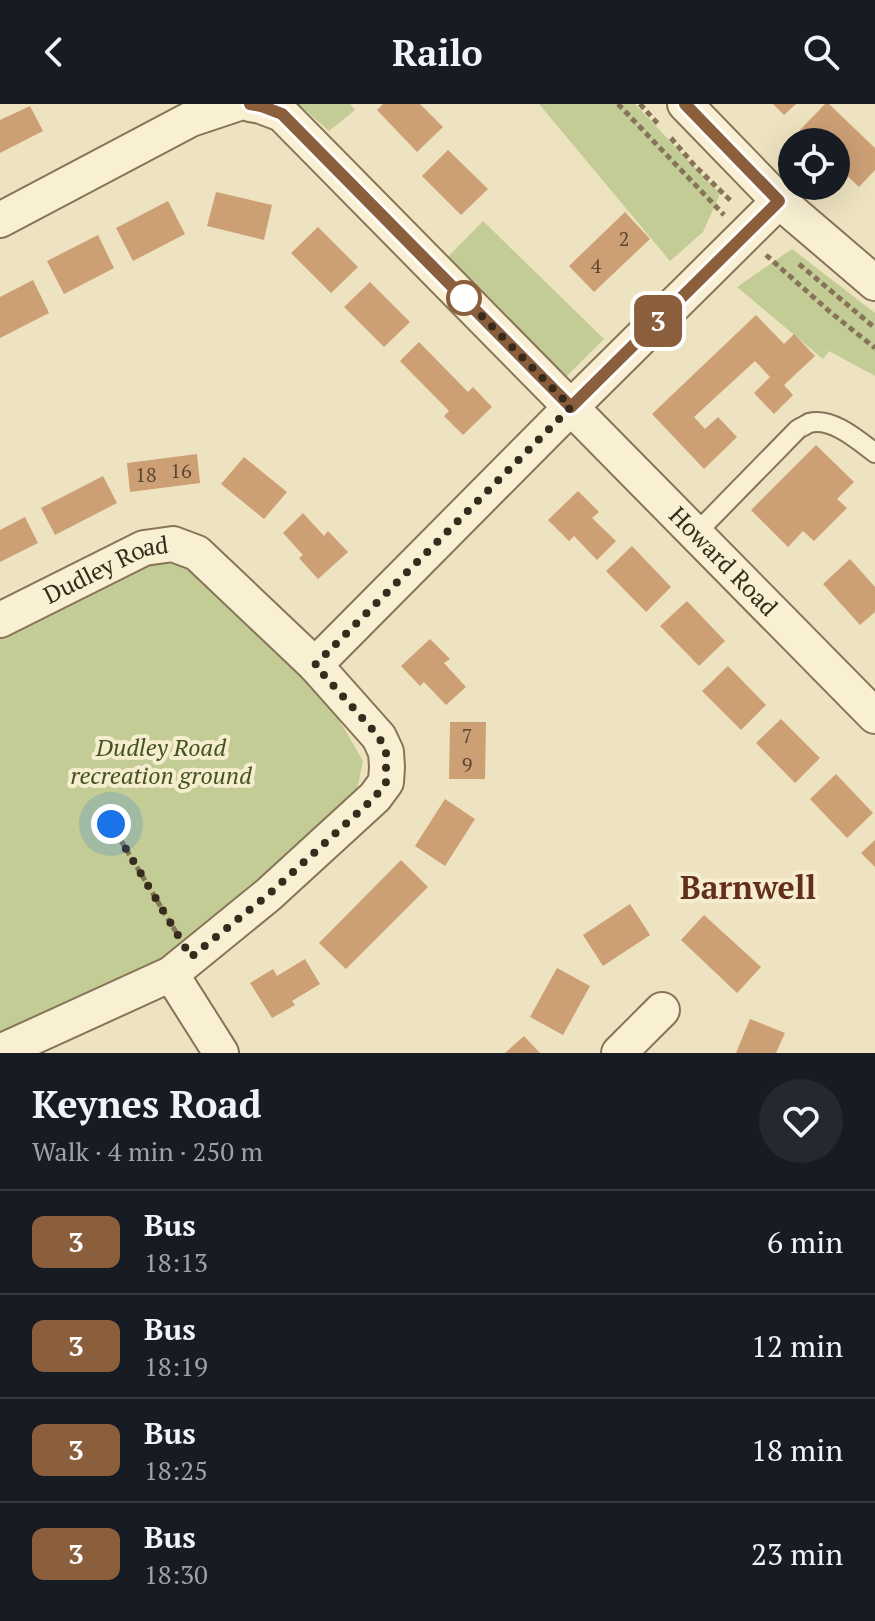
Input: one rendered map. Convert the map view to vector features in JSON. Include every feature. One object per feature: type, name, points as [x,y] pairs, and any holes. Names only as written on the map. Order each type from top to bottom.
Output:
[{"type":"street","points":[[0,220],[191,119],[236,104]]},
{"type":"street","name":"Howard Road","points":[[250,104],[282,114],[875,716]]},
{"type":"street","points":[[685,104],[779,201],[875,283]]},
{"type":"street","points":[[315,665],[779,201]]},
{"type":"street","name":"Dudley Road","points":[[0,620],[144,548],[173,544],[197,553],[315,665],[379,737],[386,752],[386,782],[375,797],[268,895],[181,966],[0,1052]]},
{"type":"street","points":[[181,966],[221,1053]]},
{"type":"street","points":[[619,1053],[663,1009]]},
{"type":"lane","points":[[698,535],[706,523],[797,430],[808,423],[837,427],[875,453]]},
{"type":"path","points":[[111,824],[181,966]]},
{"type":"green space","points":[[298,104],[350,104],[355,110],[329,131]]},
{"type":"green space","points":[[539,104],[635,104],[720,194],[703,232],[670,261]]},
{"type":"green space","points":[[483,221],[604,339],[566,377],[446,259]]},
{"type":"green space","points":[[792,249],[875,313],[875,376],[829,351],[823,359],[737,287]]},
{"type":"green space","name":"Dudley Road recreation ground","points":[[162,557],[184,559],[282,655],[337,716],[363,761],[355,800],[169,959],[0,1045],[0,637]]},
{"type":"building","points":[[383,104],[420,104],[443,127],[417,152],[377,110]]},
{"type":"building","points":[[773,104],[796,104],[784,115]]},
{"type":"building","points":[[825,104],[829,104],[875,148],[875,170],[859,187],[850,178],[850,128],[802,128]]},
{"type":"building","points":[[30,106],[43,131],[0,153],[0,120]]},
{"type":"building","points":[[448,150],[488,189],[461,215],[422,176]]},
{"type":"building","points":[[216,192],[272,205],[264,240],[207,226]]},
{"type":"building","points":[[168,201],[185,234],[133,261],[116,228]]},
{"type":"building","points":[[625,212],[650,239],[594,292],[569,266]]},
{"type":"building","points":[[318,227],[358,267],[331,293],[291,253]]},
{"type":"building","points":[[98,235],[114,268],[64,294],[47,261]]},
{"type":"building","points":[[33,280],[49,313],[0,338],[0,297]]},
{"type":"building","points":[[370,282],[410,322],[384,347],[344,307]]},
{"type":"building","points":[[756,315],[784,344],[794,334],[815,356],[784,385],[793,395],[774,414],[754,393],[770,377],[755,361],[694,417],[705,429],[718,417],[737,437],[704,469],[652,414]]},
{"type":"building","points":[[419,342],[468,392],[473,387],[492,407],[463,435],[444,416],[449,411],[400,361]]},
{"type":"building","points":[[816,445],[854,482],[837,499],[847,508],[814,541],[803,531],[788,547],[751,510]]},
{"type":"building","points":[[197,454],[200,483],[130,492],[127,463]]},
{"type":"building","points":[[244,457],[287,492],[264,519],[221,484]]},
{"type":"building","points":[[103,476],[117,503],[55,535],[41,508]]},
{"type":"building","points":[[578,491],[599,512],[592,518],[616,541],[597,560],[574,536],[569,541],[548,520]]},
{"type":"building","points":[[303,513],[324,536],[328,531],[348,552],[318,579],[299,558],[303,555],[283,533]]},
{"type":"building","points":[[25,517],[38,543],[0,562],[0,530]]},
{"type":"building","points":[[632,546],[671,587],[646,612],[606,571]]},
{"type":"building","points":[[850,559],[875,587],[875,612],[860,625],[823,584]]},
{"type":"building","points":[[687,601],[725,641],[699,666],[660,626]]},
{"type":"building","points":[[430,639],[450,659],[444,663],[466,687],[446,705],[424,682],[420,686],[401,666]]},
{"type":"building","points":[[728,666],[766,705],[741,730],[702,691]]},
{"type":"building","points":[[781,719],[820,758],[795,783],[756,743]]},
{"type":"building","points":[[450,722],[486,722],[485,779],[449,779]]},
{"type":"building","points":[[836,774],[873,813],[847,838],[810,799]]},
{"type":"building","points":[[445,799],[475,819],[445,866],[415,846]]},
{"type":"building","points":[[875,840],[875,867],[861,853]]},
{"type":"building","points":[[401,860],[428,887],[346,969],[319,943]]},
{"type":"building","points":[[630,904],[650,935],[603,966],[583,935]]},
{"type":"building","points":[[704,915],[761,967],[737,993],[681,940]]},
{"type":"building","points":[[305,959],[320,984],[292,1001],[295,1005],[272,1018],[250,983],[273,969],[277,976]]},
{"type":"building","points":[[557,968],[590,986],[563,1035],[530,1017]]},
{"type":"building","points":[[750,1019],[785,1033],[776,1053],[736,1053]]},
{"type":"building","points":[[524,1036],[540,1053],[505,1053]]},
{"type":"bus line","name":"3","points":[[250,104],[282,114],[571,407],[779,201],[685,104]]},
{"type":"district","name":"Barnwell","points":[[748,888]]},
{"type":"route","points":[[111,824],[191,957],[268,895],[375,797],[386,782],[386,752],[379,737],[315,665],[571,407],[464,298]]}]
